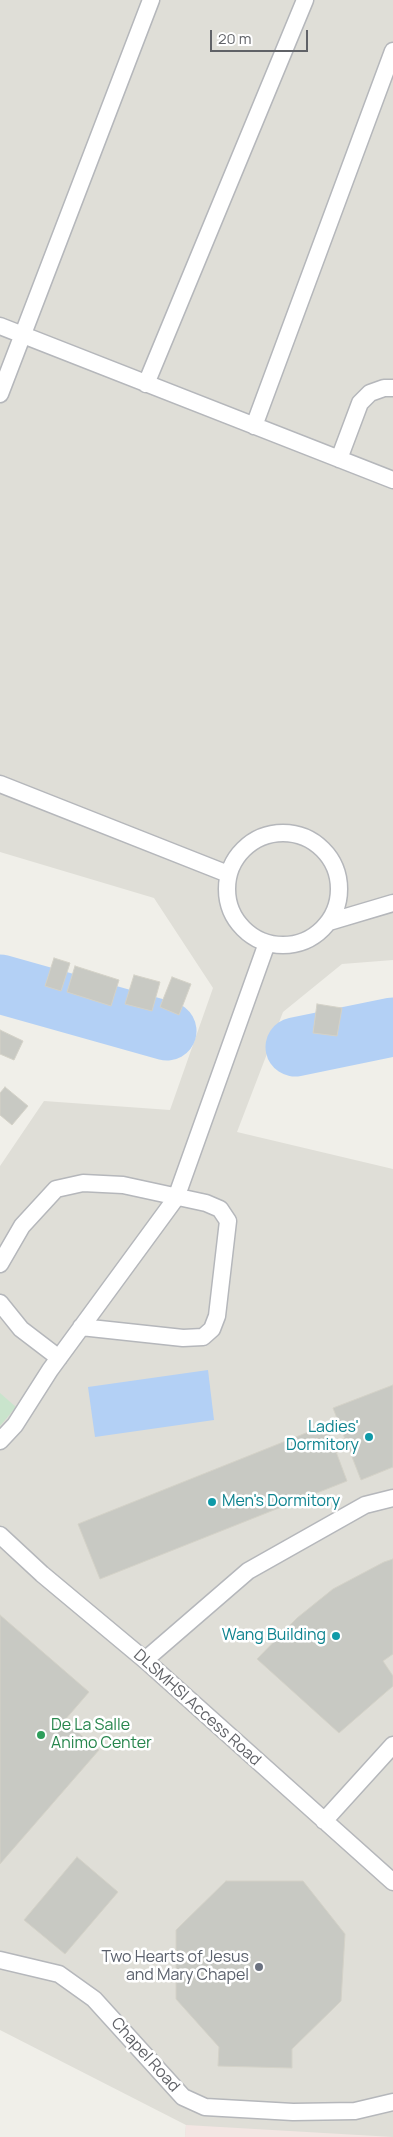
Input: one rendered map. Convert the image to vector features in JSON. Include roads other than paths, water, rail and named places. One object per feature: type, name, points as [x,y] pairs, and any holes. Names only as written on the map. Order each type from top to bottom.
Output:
[{"type":"lane","points":[[0,394],[151,0]]},
{"type":"lane","points":[[146,384],[305,0]]},
{"type":"lane","points":[[254,426],[393,51]]},
{"type":"lane","points":[[0,326],[393,480]]},
{"type":"lane","points":[[339,459],[360,403],[370,393],[384,388],[393,388]]},
{"type":"lane","points":[[0,784],[228,874]]},
{"type":"lane","points":[[281,832],[299,834],[315,842],[328,854],[337,870],[340,888],[337,906],[329,922],[317,935],[302,942],[284,946],[267,944],[251,936],[238,924],[230,909],[226,892],[228,874],[235,858],[248,845],[263,835],[281,832]]},
{"type":"lane","points":[[329,922],[393,903]]},
{"type":"lane","points":[[0,1441],[15,1424],[81,1327],[176,1198],[267,944]]},
{"type":"lane","points":[[0,1264],[22,1226],[56,1189],[83,1183],[123,1185],[206,1203],[220,1209],[228,1220],[218,1316],[212,1329],[203,1337],[183,1338],[81,1327]]},
{"type":"lane","points":[[0,1303],[21,1329],[59,1358]]},
{"type":"lane","points":[[145,1660],[248,1571],[365,1505],[393,1498]]},
{"type":"lane","name":"DLSMHSI Access Road","points":[[0,1535],[42,1574],[145,1660],[393,1882]]},
{"type":"lane","points":[[324,1821],[393,1745]]},
{"type":"lane","name":"Chapel Road","points":[[0,1960],[59,1974],[94,1999],[183,2096],[205,2107],[294,2112],[355,2111],[393,2102]]},
{"type":"water","points":[[208,1370],[214,1420],[95,1437],[88,1387]]},
{"type":"waterway","points":[[0,984],[167,1031]]},
{"type":"waterway","points":[[295,1047],[393,1027]]},
{"type":"place","name":"Ladies' Dormitory","points":[[369,1437]]},
{"type":"place","name":"Men's Dormitory","points":[[212,1502]]},
{"type":"place","name":"Wang Building","points":[[336,1636]]},
{"type":"place","name":"De La Salle Animo Center","points":[[41,1735]]},
{"type":"place","name":"Two Hearts of Jesus and Mary Chapel","points":[[259,1967]]}]
